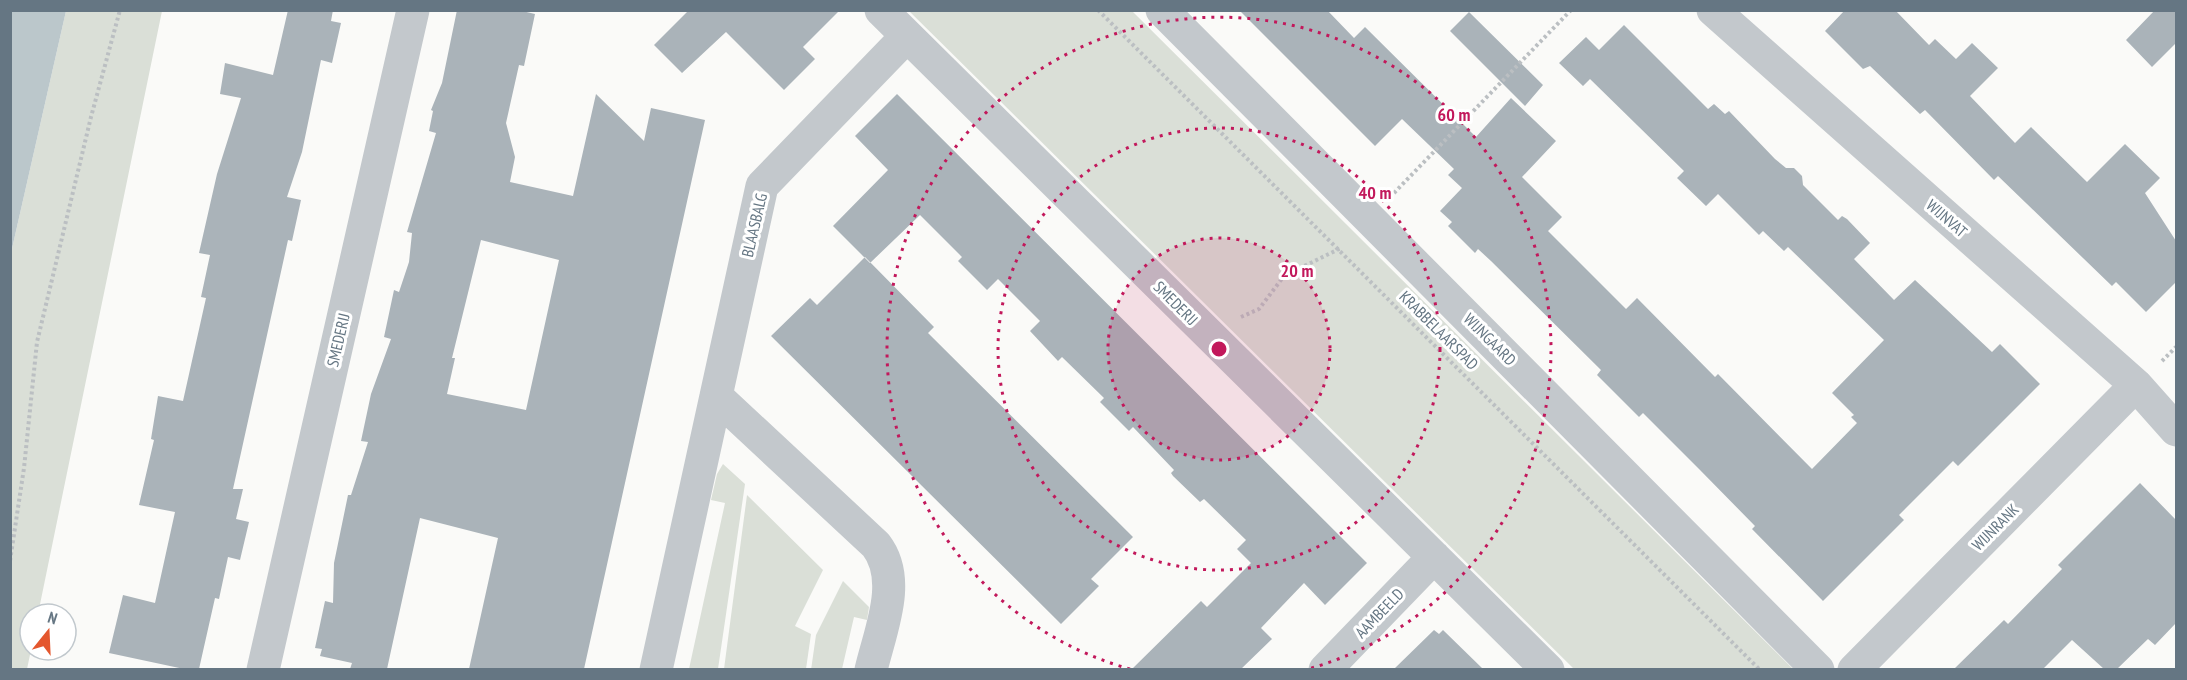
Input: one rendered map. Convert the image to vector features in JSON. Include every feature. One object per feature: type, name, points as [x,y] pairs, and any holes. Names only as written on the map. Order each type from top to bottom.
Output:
[{"type":"street","name":"SMEDERIJ","points":[[263,669],[413,10]]},
{"type":"street","name":"SMEDERIJ","points":[[881,10],[1548,669]]},
{"type":"street","name":"WIJNGAARD","points":[[1162,10],[1818,669]]},
{"type":"street","name":"WIJNVAT","points":[[1713,10],[2136,385],[2176,430]]},
{"type":"street","name":"BLAASBALG","points":[[657,669],[762,186],[906,36]]},
{"type":"street","name":"WIJNRANK","points":[[1854,669],[2136,385]]},
{"type":"street","points":[[716,396],[876,546],[885,558],[889,572],[889,587],[871,669]]},
{"type":"street","name":"AAMBEELD","points":[[1325,669],[1434,557]]},
{"type":"path","points":[[10,561],[24,468],[37,342],[91,117],[120,10]]},
{"type":"path","name":"KRABBELAARSPAD","points":[[1098,10],[1760,669]]},
{"type":"path","points":[[1370,218],[1571,10]]},
{"type":"path","points":[[1207,333],[1259,309],[1284,276],[1340,249]]},
{"type":"shaded area","points":[[10,11],[66,11],[11,253]]},
{"type":"shaded area","points":[[66,11],[162,11],[40,602],[18,602],[18,662],[28,662],[27,669],[11,670],[11,253]]},
{"type":"shaded area","points":[[909,11],[1132,11],[1793,669],[1574,669]]},
{"type":"shaded area","points":[[723,464],[745,484],[718,669],[689,669],[725,503],[711,500],[717,474]]},
{"type":"shaded area","points":[[747,495],[823,570],[795,626],[811,634],[806,669],[724,669]]},
{"type":"shaded area","points":[[843,581],[869,607],[867,620],[854,617],[842,669],[811,670],[816,635]]},
{"type":"building","points":[[288,10],[333,10],[331,21],[341,23],[332,63],[321,60],[302,152],[287,197],[301,200],[292,241],[288,240],[233,489],[243,489],[236,519],[249,522],[240,560],[228,557],[219,599],[215,598],[199,669],[184,669],[109,653],[123,595],[155,603],[175,512],[139,505],[154,440],[151,439],[158,396],[183,401],[206,298],[201,297],[210,255],[199,253],[217,174],[241,98],[220,94],[225,63],[273,75]]},
{"type":"building","points":[[457,10],[518,10],[535,14],[524,66],[519,65],[506,123],[515,157],[510,182],[573,196],[596,94],[644,141],[651,108],[705,120],[584,669],[469,669],[498,538],[420,518],[387,669],[350,669],[352,663],[320,656],[322,649],[315,648],[325,601],[333,603],[334,563],[348,495],[351,495],[368,442],[361,441],[371,394],[391,339],[384,337],[394,290],[399,292],[409,262],[412,233],[407,232],[436,133],[429,131],[433,111],[431,110],[442,83]],"holes":[[[481,240],[559,260],[526,410],[447,394],[455,358],[452,358]]]},
{"type":"building","points":[[689,10],[840,10],[803,47],[815,59],[784,90],[726,32],[682,73],[654,45]]},
{"type":"building","points":[[1239,10],[1327,10],[1354,38],[1365,27],[1476,137],[1511,98],[1556,141],[1522,177],[1562,217],[1548,231],[1626,309],[1637,298],[1715,377],[1718,374],[1812,469],[1857,423],[1851,417],[1854,415],[1832,393],[1884,340],[1788,247],[1784,251],[1763,231],[1759,235],[1718,194],[1706,206],[1677,178],[1684,171],[1590,79],[1583,86],[1559,63],[1586,37],[1599,50],[1624,25],[1708,109],[1714,104],[1725,114],[1729,111],[1775,159],[1786,168],[1794,168],[1802,176],[1803,185],[1838,220],[1842,216],[1847,219],[1870,243],[1854,259],[1894,300],[1915,280],[1992,352],[2000,344],[2040,384],[1958,466],[1953,461],[1899,515],[1904,520],[1823,601],[1752,529],[1755,526],[1643,413],[1639,417],[1597,375],[1601,370],[1491,261],[1478,249],[1475,253],[1448,226],[1452,222],[1440,211],[1462,188],[1448,175],[1454,169],[1402,119],[1375,146]]},
{"type":"building","points":[[1845,10],[1895,10],[1929,45],[1935,39],[1956,59],[1972,43],[1998,68],[1970,96],[2015,143],[2031,127],[2087,182],[2125,144],[2160,178],[2145,193],[2176,241],[2176,282],[2146,312],[2116,282],[2112,286],[1998,176],[1994,180],[1925,110],[1920,114],[1870,66],[1863,69],[1825,31]]},
{"type":"building","points":[[2155,10],[2176,10],[2176,43],[2152,67],[2126,40]]},
{"type":"building","points":[[1469,12],[1543,85],[1525,106],[1450,31]]},
{"type":"building","points":[[897,94],[1367,563],[1325,605],[1304,583],[1261,628],[1272,639],[1241,669],[1132,669],[1201,601],[1207,607],[1251,563],[1237,549],[1246,540],[1204,499],[1200,502],[1173,476],[1171,473],[1174,470],[1133,427],[1129,431],[1100,402],[1104,398],[1062,357],[1058,361],[1030,331],[1040,321],[998,279],[987,290],[958,261],[962,257],[920,215],[870,263],[833,226],[888,170],[855,136]]},
{"type":"building","points":[[865,257],[934,327],[928,333],[1133,537],[1091,579],[1099,586],[1061,624],[771,336],[810,298],[817,305]]},
{"type":"building","points":[[2140,483],[2176,520],[2176,623],[2155,645],[2148,639],[2117,669],[2104,669],[2072,640],[2043,669],[1954,669],[2004,620],[2008,624],[2062,569],[2058,565]]},
{"type":"building","points":[[1434,630],[1439,634],[1443,630],[1483,669],[1394,669]]}]
